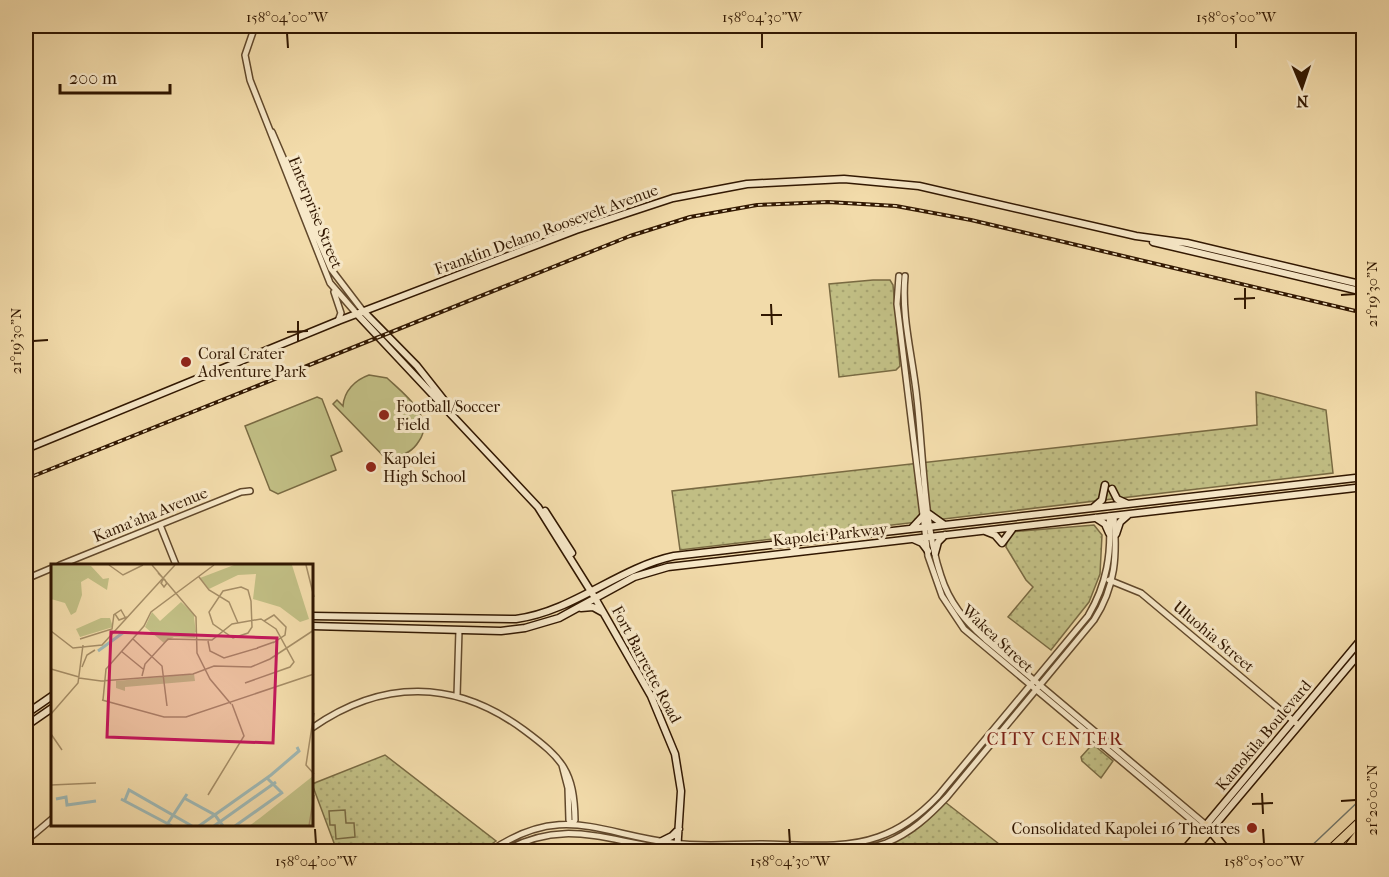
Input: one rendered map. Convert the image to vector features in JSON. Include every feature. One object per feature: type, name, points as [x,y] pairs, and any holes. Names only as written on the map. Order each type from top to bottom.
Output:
[{"type":"highway","points":[[1328,852],[1364,818]]},
{"type":"highway","points":[[1347,852],[1364,827]]},
{"type":"highway","points":[[1347,852],[1364,834]]},
{"type":"main road","name":"Franklin Delano Roosevelt Avenue","points":[[26,449],[360,312],[624,213],[707,190],[775,181],[844,179],[911,185],[1136,236],[1364,292]]},
{"type":"main road","name":"Franklin Delano Roosevelt Avenue","points":[[1136,236],[1187,243],[1364,285]]},
{"type":"main road","points":[[373,308],[373,321]]},
{"type":"main road","name":"Fort Barrette Road","points":[[360,312],[373,321],[417,366],[446,403],[541,505],[561,532],[666,727],[680,776],[677,848]]},
{"type":"main road","name":"Fort Barrette Road","points":[[360,312],[529,497],[553,528],[593,594]]},
{"type":"main road","name":"Kapolei Parkway","points":[[314,626],[459,630],[525,628],[551,621],[577,608],[593,594],[636,568],[674,556],[1364,477]]},
{"type":"main road","points":[[1091,508],[1102,500],[1105,485]]},
{"type":"main road","name":"Kapolei Parkway","points":[[314,616],[459,620],[524,618],[634,577],[668,567],[1364,487]]},
{"type":"main road","points":[[1273,488],[1274,498]]},
{"type":"main road","points":[[1112,489],[1117,499],[1128,504]]},
{"type":"main road","points":[[1111,506],[1111,516]]},
{"type":"main road","points":[[910,529],[927,514],[947,525]]},
{"type":"main road","points":[[1095,518],[1113,533],[1120,522],[1130,514]]},
{"type":"main road","points":[[999,519],[1000,529]]},
{"type":"main road","points":[[985,531],[995,535],[1002,543],[1014,527]]},
{"type":"main road","points":[[913,539],[922,543],[931,552],[946,535]]},
{"type":"main road","points":[[577,600],[584,589],[578,571]]},
{"type":"main road","points":[[577,608],[593,607],[604,613]]},
{"type":"main road","points":[[459,620],[459,630]]},
{"type":"main road","name":"Kamokila Boulevard","points":[[1192,852],[1205,829],[1364,636]]},
{"type":"main road","name":"Kamokila Boulevard","points":[[1183,852],[1299,725],[1364,648]]},
{"type":"main road","points":[[26,714],[51,697]]},
{"type":"main road","points":[[26,726],[51,709]]},
{"type":"main road","points":[[663,847],[679,828]]},
{"type":"main road","name":"Wakea Street","points":[[1205,829],[1228,852]]},
{"type":"street","name":"Enterprise Street","points":[[255,26],[248,42],[245,61],[262,113],[329,279],[338,294],[360,312]]},
{"type":"street","name":"Enterprise Street","points":[[262,113],[331,269],[360,312]]},
{"type":"street","name":"Wakea Street","points":[[927,514],[917,463],[897,304],[902,276],[925,462],[931,552],[936,584],[952,615],[971,635],[1035,691],[1205,829]]},
{"type":"street","points":[[329,279],[341,311],[338,321]]},
{"type":"street","name":"Kama'aha Avenue","points":[[62,564],[242,492],[250,491]]},
{"type":"street","points":[[503,852],[539,837],[572,832],[677,848],[843,851],[867,848],[891,841],[914,828],[932,812],[1094,620],[1112,581],[1116,562],[1111,516]]},
{"type":"street","points":[[160,525],[176,564]]},
{"type":"street","points":[[677,848],[840,843],[867,840],[908,823],[929,806],[1088,616],[1105,579],[1113,533]]},
{"type":"street","name":"Wakea Street","points":[[931,552],[944,585],[963,618],[1205,829]]},
{"type":"street","points":[[26,579],[51,568]]},
{"type":"street","name":"Uluohia Street","points":[[1105,579],[1141,593],[1299,725]]},
{"type":"street","points":[[457,696],[459,630]]},
{"type":"street","points":[[1023,672],[1034,674],[1043,670]]},
{"type":"street","points":[[1048,676],[1049,693]]},
{"type":"street","points":[[1020,678],[1022,695]]},
{"type":"street","points":[[314,722],[360,701],[389,693],[428,691],[457,696],[505,716],[548,748],[562,765],[568,788],[569,820],[572,824],[572,832]]},
{"type":"street","points":[[1027,701],[1044,698]]},
{"type":"street","points":[[314,726],[324,718]]},
{"type":"street","points":[[26,838],[51,820]]},
{"type":"street","points":[[489,852],[528,831],[572,824],[598,826],[663,847]]},
{"type":"shaded area","points":[[890,280],[893,285],[900,366],[896,370],[839,377],[829,284]]},
{"type":"shaded area","points":[[369,375],[387,378],[409,398],[421,414],[423,432],[417,445],[408,452],[392,457],[397,463],[393,466],[333,404],[337,400],[343,406],[351,387]]},
{"type":"shaded area","points":[[1256,392],[1326,410],[1333,473],[680,550],[672,491],[1257,425]]},
{"type":"shaded area","points":[[317,397],[322,399],[342,451],[331,456],[336,470],[278,494],[270,490],[245,426]]},
{"type":"shaded area","points":[[1094,525],[1102,535],[1100,574],[1089,602],[1051,650],[1008,617],[1033,587],[1026,580],[1006,547],[1009,532]]},
{"type":"shaded area","points":[[1095,746],[1113,761],[1101,778],[1082,761],[1081,757],[1090,747]]},
{"type":"shaded area","points":[[385,755],[496,841],[481,851],[337,851],[314,789],[314,783]]},
{"type":"shaded area","points":[[945,802],[1008,851],[855,852],[900,837]]},
{"type":"shaded area","points":[[345,810],[346,823],[354,823],[355,837],[336,839],[335,825],[330,825],[329,811]]},
{"type":"waterway","points":[[1305,852],[1364,796]]},
{"type":"railway","points":[[26,479],[630,236],[690,217],[757,205],[828,202],[896,206],[971,220],[1364,313]]},
{"type":"place","name":"Coral Crater Adventure Park","points":[[186,362]]},
{"type":"place","name":"Football/Soccer Field","points":[[384,415]]},
{"type":"place","name":"Kapolei High School","points":[[371,467]]},
{"type":"place","name":"Consolidated Kapolei 16 Theatres","points":[[1252,828]]},
{"type":"district","name":"CITY CENTER","points":[[1055,739]]}]
